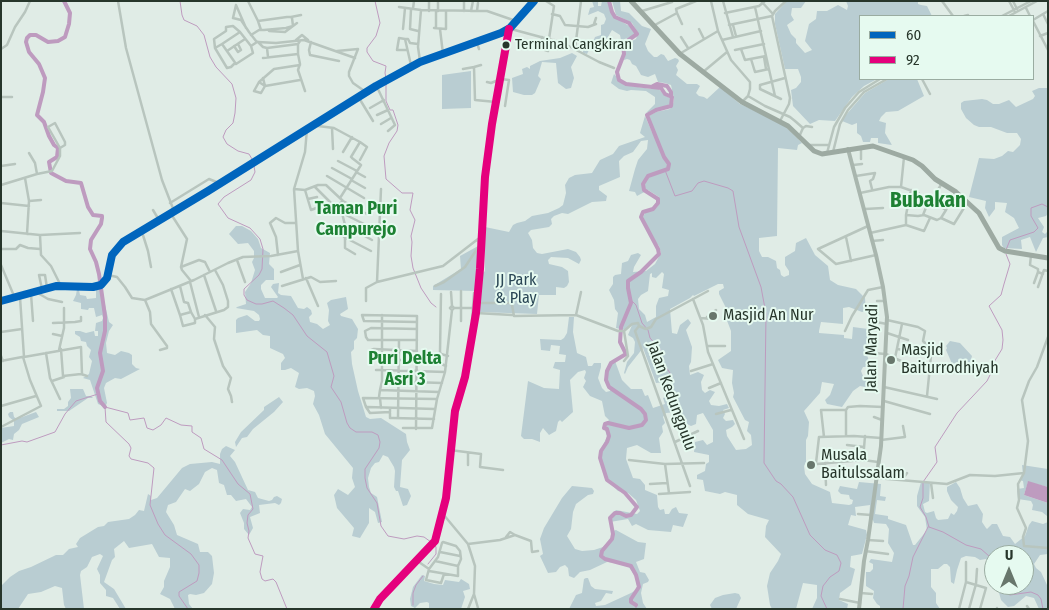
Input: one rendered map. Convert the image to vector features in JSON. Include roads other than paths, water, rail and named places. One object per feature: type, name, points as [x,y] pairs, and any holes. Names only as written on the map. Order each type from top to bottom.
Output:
[{"type":"main road","points":[[1,301],[60,286],[100,285],[108,275],[113,251],[141,230],[220,184],[376,86],[420,62],[509,29],[534,1]]},
{"type":"main road","points":[[631,1],[680,54],[742,102],[780,121],[816,152],[875,146],[904,157],[922,166],[932,177],[968,202],[984,220],[998,247],[1005,251],[1047,256]]},
{"type":"street","points":[[1,49],[7,45],[14,27],[25,12],[30,1]]},
{"type":"street","points":[[118,1],[126,46],[162,180],[176,224],[187,239],[181,267],[191,281],[199,318]]},
{"type":"street","points":[[248,1],[263,30]]},
{"type":"street","points":[[414,1],[410,29],[418,31]]},
{"type":"street","points":[[429,1],[429,11]]},
{"type":"street","points":[[438,1],[437,28],[443,54]]},
{"type":"street","points":[[464,1],[464,11]]},
{"type":"street","points":[[471,11],[473,1]]},
{"type":"street","points":[[546,1],[554,6]]},
{"type":"street","points":[[549,39],[554,1]]},
{"type":"street","points":[[575,49],[581,1]]},
{"type":"street","points":[[640,12],[647,8],[672,1],[682,24]]},
{"type":"street","points":[[676,9],[696,1]]},
{"type":"street","points":[[711,1],[722,40],[736,68],[750,82],[748,96],[742,102]]},
{"type":"street","points":[[723,1],[735,37]]},
{"type":"street","points":[[731,25],[773,15],[786,1]]},
{"type":"street","points":[[942,1],[952,15]]},
{"type":"street","points":[[1009,1],[1013,3],[1016,11]]},
{"type":"street","points":[[1010,15],[1031,1]]},
{"type":"street","points":[[1005,15],[1026,8],[1037,1]]},
{"type":"street","points":[[726,14],[755,7],[763,2],[773,15],[790,99],[780,121]]},
{"type":"street","points":[[237,3],[246,28]]},
{"type":"street","points":[[231,27],[235,26],[253,52],[229,69],[215,48],[214,39],[231,27],[237,3]]},
{"type":"street","points":[[478,3],[478,11]]},
{"type":"street","points":[[400,7],[429,11],[487,12],[517,21]]},
{"type":"street","points":[[755,7],[775,96]]},
{"type":"street","points":[[403,29],[405,8]]},
{"type":"street","points":[[1026,8],[1030,15]]},
{"type":"street","points":[[420,62],[418,31],[421,10]]},
{"type":"street","points":[[437,28],[447,29],[446,11]]},
{"type":"street","points":[[1034,20],[1048,11]]},
{"type":"street","points":[[653,27],[677,13]]},
{"type":"street","points":[[552,14],[560,16],[565,25],[588,27],[595,24],[596,18]]},
{"type":"street","points":[[1043,14],[1048,24]]},
{"type":"street","points":[[258,21],[301,15]]},
{"type":"street","points":[[241,20],[242,16]]},
{"type":"street","points":[[291,17],[293,26]]},
{"type":"street","points":[[233,18],[241,20],[259,45],[268,48],[299,42],[310,42],[355,58]]},
{"type":"street","points":[[251,35],[263,30],[282,33],[297,23]]},
{"type":"street","points":[[1034,23],[1048,49]]},
{"type":"street","points":[[472,321],[477,303],[485,177],[509,29],[554,40],[614,68]]},
{"type":"street","points":[[699,29],[704,39]]},
{"type":"street","points":[[680,54],[718,31]]},
{"type":"street","points":[[215,48],[240,32]]},
{"type":"street","points":[[722,40],[761,32]]},
{"type":"street","points":[[501,33],[508,38]]},
{"type":"street","points":[[1040,36],[1048,33]]},
{"type":"street","points":[[250,46],[258,42],[286,44],[302,35],[310,42]]},
{"type":"street","points":[[542,37],[542,50],[548,51],[548,49],[552,49],[554,40]]},
{"type":"street","points":[[681,37],[688,48]]},
{"type":"street","points":[[226,51],[245,39]]},
{"type":"street","points":[[407,50],[398,50],[396,48],[398,39],[408,39],[410,43],[418,44]]},
{"type":"street","points":[[406,39],[412,67]]},
{"type":"street","points":[[294,41],[299,42]]},
{"type":"street","points":[[299,42],[298,54],[300,65],[298,70],[305,91]]},
{"type":"street","points":[[310,42],[308,50],[310,55],[339,61]]},
{"type":"street","points":[[477,42],[480,49]]},
{"type":"street","points":[[222,44],[235,63]]},
{"type":"street","points":[[234,46],[238,52],[241,50],[238,44]]},
{"type":"street","points":[[735,50],[764,44]]},
{"type":"street","points":[[268,48],[268,57]]},
{"type":"street","points":[[336,51],[358,49],[349,76],[353,83],[363,90],[364,93]]},
{"type":"street","points":[[741,49],[743,59],[746,61],[765,56]]},
{"type":"street","points":[[703,72],[728,52]]},
{"type":"street","points":[[263,58],[298,54]]},
{"type":"street","points":[[752,60],[754,71],[768,69]]},
{"type":"street","points":[[263,78],[265,86],[261,93],[254,91],[259,82],[263,78],[274,69],[300,65]]},
{"type":"street","points":[[463,69],[481,65]]},
{"type":"street","points":[[474,67],[475,100],[496,102]]},
{"type":"street","points":[[781,99],[760,88],[760,84],[785,78]]},
{"type":"street","points":[[487,82],[491,83],[501,79],[509,80],[505,106]]},
{"type":"street","points":[[259,82],[265,86],[300,80]]},
{"type":"street","points":[[830,152],[829,145],[836,122],[849,103],[878,80]]},
{"type":"street","points":[[830,152],[840,124],[848,110],[864,92],[886,80]]},
{"type":"street","points":[[923,80],[930,94]]},
{"type":"street","points":[[376,86],[395,126],[388,131]]},
{"type":"street","points":[[748,96],[784,114],[803,128]]},
{"type":"street","points":[[1,97],[12,97]]},
{"type":"street","points":[[358,97],[373,121]]},
{"type":"street","points":[[370,108],[384,100]]},
{"type":"street","points":[[762,112],[765,106]]},
{"type":"street","points":[[377,116],[388,110]]},
{"type":"street","points":[[382,124],[391,118]]},
{"type":"street","points":[[1,185],[50,171],[60,156],[60,148],[48,127],[55,123],[65,142],[60,148]]},
{"type":"street","points":[[315,123],[316,126],[332,128],[352,137],[367,147],[360,160]]},
{"type":"street","points":[[799,136],[803,128],[806,126],[812,127]]},
{"type":"street","points":[[307,128],[305,152],[294,189],[296,223],[300,264],[304,279],[318,306]]},
{"type":"street","points":[[332,128],[333,149]]},
{"type":"street","points":[[343,152],[352,137]]},
{"type":"street","points":[[340,198],[361,164],[352,158],[360,142]]},
{"type":"street","points":[[807,144],[829,145]]},
{"type":"street","points":[[860,147],[862,159]]},
{"type":"street","name":"Jalan Maryadi","points":[[848,149],[883,287],[887,322],[883,421],[859,609]]},
{"type":"street","points":[[29,153],[36,165],[37,174]]},
{"type":"street","points":[[901,187],[904,157]]},
{"type":"street","points":[[338,161],[365,177]]},
{"type":"street","points":[[1,166],[14,164]]},
{"type":"street","points":[[852,165],[862,164]]},
{"type":"street","points":[[332,168],[366,188]]},
{"type":"street","points":[[854,176],[876,173],[873,179],[870,180],[872,190]]},
{"type":"street","points":[[327,176],[364,198]]},
{"type":"street","points":[[25,178],[29,201],[27,234]]},
{"type":"street","points":[[170,203],[210,179],[220,184]]},
{"type":"street","points":[[923,215],[942,183]]},
{"type":"street","points":[[294,189],[305,190],[326,185],[343,201],[367,214]]},
{"type":"street","points":[[315,187],[335,207]]},
{"type":"street","points":[[859,193],[889,187],[901,187],[911,190],[946,210]]},
{"type":"street","points":[[377,282],[382,189]]},
{"type":"street","points":[[305,190],[311,210],[319,207],[342,213],[368,226]]},
{"type":"street","points":[[906,225],[911,190]]},
{"type":"street","points":[[906,215],[923,215],[936,220],[941,218],[956,192]]},
{"type":"street","points":[[308,199],[316,197]]},
{"type":"street","points":[[29,201],[41,200]]},
{"type":"street","points":[[331,210],[343,201]]},
{"type":"street","points":[[941,218],[954,224],[968,202]]},
{"type":"street","points":[[1,203],[29,206]]},
{"type":"street","points":[[863,210],[883,208]]},
{"type":"street","points":[[153,210],[158,220]]},
{"type":"street","points":[[342,213],[345,225],[345,248],[355,254]]},
{"type":"street","points":[[278,255],[276,237],[270,223],[276,218],[285,223],[296,223]]},
{"type":"street","points":[[870,233],[906,225],[924,231],[930,218]]},
{"type":"street","points":[[345,225],[372,240]]},
{"type":"street","points":[[868,226],[818,249],[836,264],[876,256]]},
{"type":"street","points":[[141,230],[151,267]]},
{"type":"street","points":[[1,231],[40,235],[80,233]]},
{"type":"street","points":[[40,235],[41,255],[51,266],[60,286]]},
{"type":"street","points":[[344,237],[371,251]]},
{"type":"street","points":[[846,237],[851,261]]},
{"type":"street","points":[[366,301],[366,288],[377,282],[443,266],[480,238]]},
{"type":"street","points":[[435,286],[465,267],[478,246],[480,238]]},
{"type":"street","points":[[872,241],[883,240]]},
{"type":"street","points":[[1,249],[16,249],[20,244],[28,248],[40,249]]},
{"type":"street","points":[[108,275],[117,277],[126,287],[132,298],[145,300],[243,257],[278,255],[298,251]]},
{"type":"street","points":[[1031,255],[1030,265],[1043,274]]},
{"type":"street","points":[[181,267],[198,260],[205,262],[209,273]]},
{"type":"street","points":[[236,260],[245,282]]},
{"type":"street","points":[[281,272],[300,264]]},
{"type":"street","points":[[1,265],[17,297],[22,329],[23,357],[41,407],[1,427]]},
{"type":"street","points":[[194,319],[224,310],[228,304],[223,286],[215,270]]},
{"type":"street","points":[[1038,287],[1046,270]]},
{"type":"street","points":[[1034,283],[1038,272]]},
{"type":"street","points":[[42,274],[45,275],[45,289],[39,276],[42,274]]},
{"type":"street","points":[[204,275],[216,312]]},
{"type":"street","points":[[282,286],[311,277],[322,282],[336,281]]},
{"type":"street","points":[[170,289],[183,326],[195,323],[188,303],[184,302],[180,286]]},
{"type":"street","points":[[845,331],[868,290],[883,287]]},
{"type":"street","points":[[639,326],[647,328],[653,325],[656,319],[708,291]]},
{"type":"street","points":[[32,321],[32,292],[50,300],[62,302]]},
{"type":"street","points":[[403,428],[431,429],[448,356],[452,308],[451,292]]},
{"type":"street","points":[[461,292],[462,321]]},
{"type":"street","points":[[576,315],[581,292]]},
{"type":"street","points":[[374,609],[380,599],[433,543],[446,498],[450,450],[456,411],[465,377],[475,310],[474,293]]},
{"type":"street","points":[[441,294],[440,354],[448,356]]},
{"type":"street","points":[[693,299],[701,318],[712,364],[744,439]]},
{"type":"street","points":[[145,300],[150,312],[151,324],[167,346],[167,348],[160,350]]},
{"type":"street","points":[[876,301],[886,301]]},
{"type":"street","points":[[477,303],[510,303],[512,305],[512,315]]},
{"type":"street","name":"Jalan Kedungpulu","points":[[441,307],[512,315],[576,315],[618,331],[624,331],[634,323],[638,323],[639,326],[635,331],[690,486]]},
{"type":"street","points":[[64,308],[60,350],[64,378]]},
{"type":"street","points":[[701,318],[707,317],[716,310]]},
{"type":"street","points":[[180,315],[191,312]]},
{"type":"street","points":[[416,428],[417,398],[417,322],[417,316],[364,314],[362,316],[364,321],[417,322]]},
{"type":"street","points":[[205,315],[215,327],[214,339],[222,366],[231,378],[228,389],[232,402]]},
{"type":"street","points":[[381,408],[382,315]]},
{"type":"street","points":[[52,323],[81,321],[81,317]]},
{"type":"street","points":[[707,317],[712,319]]},
{"type":"street","points":[[868,325],[871,321],[887,322],[918,327],[925,331],[923,340],[927,345],[926,352],[931,355],[927,396]]},
{"type":"street","points":[[895,358],[902,324]]},
{"type":"street","points":[[1,332],[22,329]]},
{"type":"street","points":[[417,329],[368,329],[365,331],[367,339],[417,340]]},
{"type":"street","points":[[624,331],[628,356],[624,360]]},
{"type":"street","points":[[887,333],[908,340]]},
{"type":"street","points":[[53,334],[62,336]]},
{"type":"street","points":[[1048,337],[1022,400],[1028,441],[1024,473],[1018,484],[1018,512],[1026,528],[1023,539],[1024,546],[1048,548]]},
{"type":"street","points":[[398,418],[399,340]]},
{"type":"street","points":[[707,346],[725,346]]},
{"type":"street","points":[[1,356],[2,361],[81,347],[82,374]]},
{"type":"street","points":[[898,349],[910,352]]},
{"type":"street","points":[[417,351],[370,350],[369,353],[372,360],[432,360],[446,366]]},
{"type":"street","points":[[46,353],[52,381],[60,399]]},
{"type":"street","points":[[874,353],[886,354],[930,369],[953,368]]},
{"type":"street","points":[[691,371],[712,364]]},
{"type":"street","points":[[376,370],[445,372]]},
{"type":"street","points":[[52,381],[82,374],[87,376]]},
{"type":"street","points":[[382,381],[442,383]]},
{"type":"street","points":[[709,388],[721,383]]},
{"type":"street","points":[[884,387],[937,399]]},
{"type":"street","points":[[380,390],[439,392]]},
{"type":"street","points":[[1,406],[36,396]]},
{"type":"street","points":[[435,409],[399,408],[369,412],[363,402],[364,398],[437,399]]},
{"type":"street","points":[[884,401],[930,414]]},
{"type":"street","points":[[824,437],[821,410],[846,410],[850,406],[884,408]]},
{"type":"street","points":[[367,407],[390,410]]},
{"type":"street","points":[[390,410],[390,418],[434,419]]},
{"type":"street","points":[[716,414],[731,410]]},
{"type":"street","points":[[846,410],[846,436]]},
{"type":"street","points":[[874,417],[883,421]]},
{"type":"street","points":[[878,462],[863,460],[816,463],[819,438],[865,436],[881,439],[905,436],[903,426]]},
{"type":"street","points":[[675,442],[698,431]]},
{"type":"street","points":[[863,460],[865,436]]},
{"type":"street","points":[[847,445],[864,447]]},
{"type":"street","points":[[450,450],[481,454],[480,467],[503,470]]},
{"type":"street","points":[[468,453],[468,465]]},
{"type":"street","name":"Jalan Kedungpulu","points":[[629,460],[666,464],[704,463]]},
{"type":"street","points":[[825,463],[826,485]]},
{"type":"street","name":"Jalan Kedungpulu","points":[[666,464],[669,493]]},
{"type":"street","points":[[902,480],[907,473]]},
{"type":"street","points":[[876,478],[947,484],[970,475],[995,476],[1024,473]]},
{"type":"street","points":[[931,483],[933,498]]},
{"type":"street","points":[[650,484],[668,484]]},
{"type":"street","points":[[659,494],[690,492]]},
{"type":"street","points":[[442,513],[468,544],[475,569],[474,594],[478,608]]},
{"type":"street","points":[[858,514],[871,515]]},
{"type":"street","points":[[468,544],[505,538],[510,532],[531,541],[532,552],[538,551]]},
{"type":"street","points":[[868,540],[883,541]]},
{"type":"street","points":[[416,560],[427,569],[458,576],[461,556],[458,547],[442,542],[440,552],[427,569],[427,581],[441,583],[444,574]]},
{"type":"street","points":[[865,551],[888,554]]},
{"type":"street","points":[[440,552],[461,556]]},
{"type":"street","points":[[435,561],[458,566]]},
{"type":"street","points":[[959,609],[966,582],[966,562]]},
{"type":"street","points":[[969,609],[976,584],[977,569]]},
{"type":"street","points":[[966,582],[986,588],[980,609]]},
{"type":"street","points":[[861,593],[872,594]]},
{"type":"street","points":[[468,609],[474,594]]},
{"type":"street","points":[[840,599],[860,604]]},
{"type":"waterway","points":[[64,1],[70,13],[65,37],[58,41],[48,42],[36,35],[30,35],[26,42],[29,52],[39,64],[45,78],[37,115],[44,122],[49,136],[58,148],[57,157],[49,162],[51,173],[66,181],[81,183],[88,207],[93,215],[102,216],[101,224],[91,240],[90,249],[99,274],[105,316],[105,331],[100,353],[103,371],[97,388],[100,401],[105,407]]},
{"type":"waterway","points":[[180,1],[184,20],[197,26],[204,35],[210,57],[216,67],[232,84],[236,98],[235,113],[233,123],[226,130],[223,137],[227,144],[238,151],[249,154],[252,159]]},
{"type":"waterway","points":[[375,1],[380,23],[376,36],[367,48],[367,52],[373,61],[386,66],[386,78]]},
{"type":"waterway","points":[[609,1],[615,17],[629,23],[637,34],[623,44],[624,54],[617,72],[619,80],[626,84],[661,88],[665,94],[672,97],[671,106],[656,110],[647,115],[664,157],[669,164],[668,169],[648,176],[643,184],[644,190],[658,199],[658,203],[653,209],[643,212],[641,217],[659,254],[641,272],[628,281],[631,303],[621,327],[620,342],[626,354],[611,363],[607,371],[606,380],[609,387],[641,409],[645,414],[646,420],[642,425],[629,428],[605,424],[604,428],[607,429],[609,436],[601,451],[600,458],[607,480],[625,493],[637,507],[631,515],[626,516],[615,513],[610,518],[612,539],[602,551],[601,556],[605,559],[631,566],[639,587],[631,599],[631,602],[636,605]]},
{"type":"waterway","points":[[386,82],[386,101],[390,110],[393,110],[398,125],[397,131],[389,143],[384,156],[386,179],[402,193],[413,193],[410,210],[415,220],[411,236],[413,268],[421,288],[436,307]]},
{"type":"waterway","points":[[653,86],[657,84],[667,86],[671,96]]},
{"type":"waterway","points":[[254,166],[255,172],[251,180],[224,197],[218,204],[228,218],[250,228],[260,239],[263,249],[262,269],[259,275],[244,289],[244,295],[247,300],[256,304],[273,301],[284,308],[293,315],[307,336],[327,352],[334,376],[331,387],[341,402],[350,428],[356,432],[372,432],[378,435],[379,448],[365,469],[365,478],[367,488],[377,503],[381,526],[388,536],[404,539],[417,536],[424,537],[431,542]]},
{"type":"waterway","points":[[665,170],[675,196],[692,191],[698,183],[704,181],[733,191],[739,227],[761,287],[766,314],[764,463],[776,481],[793,497],[810,535],[825,550],[837,555],[841,563],[839,571],[830,577],[823,586],[821,596],[827,609]]},
{"type":"waterway","points":[[1006,250],[1010,240],[1034,232],[1038,228],[1031,216],[1031,208],[1042,204],[1048,207]]},
{"type":"waterway","points":[[929,527],[920,507],[923,498],[923,482],[937,462],[935,447],[957,413],[987,381],[991,373],[991,367],[1002,349],[1002,330],[989,306],[1001,295],[1010,264],[1006,254]]},
{"type":"waterway","points":[[632,301],[636,305],[642,323],[648,330],[650,338],[660,349],[660,358],[672,376]]},
{"type":"waterway","points":[[1,445],[22,441],[27,442],[55,432],[65,414],[76,401],[98,394]]},
{"type":"waterway","points":[[188,609],[179,596],[179,592],[197,581],[199,565],[191,554],[165,535],[158,524],[150,505],[154,468],[148,463],[131,459],[129,456],[131,448],[129,444],[106,422],[105,407],[128,413],[130,420],[144,418],[147,428],[153,430],[161,425],[166,418],[181,425],[192,426],[192,432],[201,438],[204,449],[222,460],[238,484],[250,494],[253,509],[248,515],[248,538],[255,554],[263,556],[260,572],[262,579],[265,581],[273,579],[276,582],[287,609]]},
{"type":"waterway","points":[[903,609],[905,586],[913,557],[928,527]]},
{"type":"waterway","points":[[929,527],[984,552]]},
{"type":"waterway","points":[[428,564],[436,554],[434,544]]},
{"type":"waterway","points":[[413,605],[413,593],[423,576]]},
{"type":"waterway","points":[[1034,593],[1041,599],[1043,609]]},
{"type":"place","name":"Terminal Cangkiran","points":[[506,45]]},
{"type":"place","name":"Masjid An Nur","points":[[713,316]]},
{"type":"place","name":"Masjid Baiturrodhiyah","points":[[891,360]]},
{"type":"place","name":"Musala Baitulssalam","points":[[811,465]]},
{"type":"district","name":"Bubakan","points":[[928,201]]},
{"type":"district","name":"Taman Puri Campurejo","points":[[356,219]]},
{"type":"district","name":"Puri Delta Asri 3","points":[[405,369]]},
{"type":"park label","name":"JJ Park & Play","points":[[516,290]]}]
